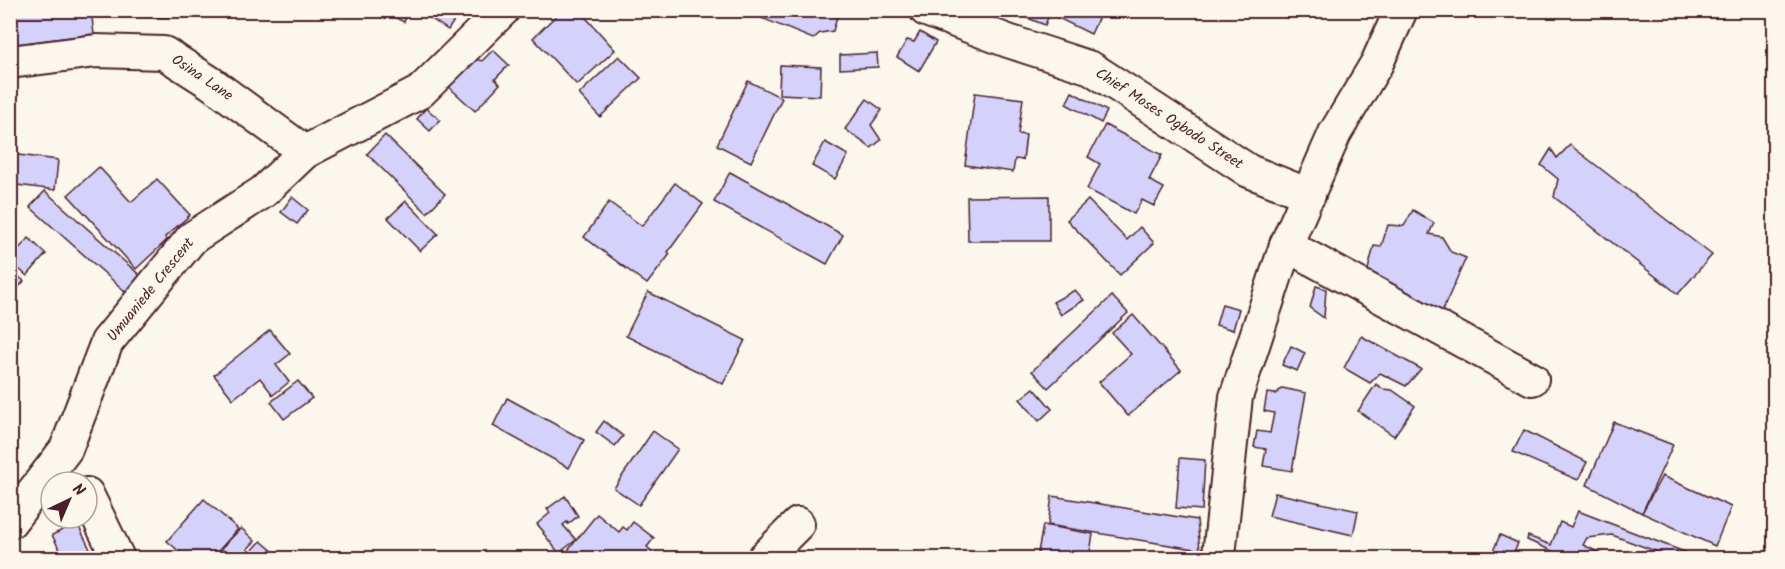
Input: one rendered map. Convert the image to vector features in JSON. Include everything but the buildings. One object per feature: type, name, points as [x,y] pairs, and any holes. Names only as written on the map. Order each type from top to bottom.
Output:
[{"type":"street","name":"Umuaniede Crescent","points":[[10,522],[66,449],[107,342],[192,238],[263,192],[305,152],[420,92],[503,10]]},
{"type":"street","name":"Chief Moses Ogbodo Street","points":[[926,10],[1008,41],[1091,68],[1249,171],[1309,195]]},
{"type":"street","points":[[1220,558],[1225,488],[1236,397],[1286,245],[1335,133],[1377,63],[1401,10]]},
{"type":"street","name":"Osina Lane","points":[[10,62],[96,51],[164,53],[212,83],[305,152]]},
{"type":"street","points":[[1286,245],[1532,379]]},
{"type":"street","points":[[66,449],[76,470]]},
{"type":"street","points":[[99,519],[118,558]]},
{"type":"street","points":[[764,558],[798,524]]}]
